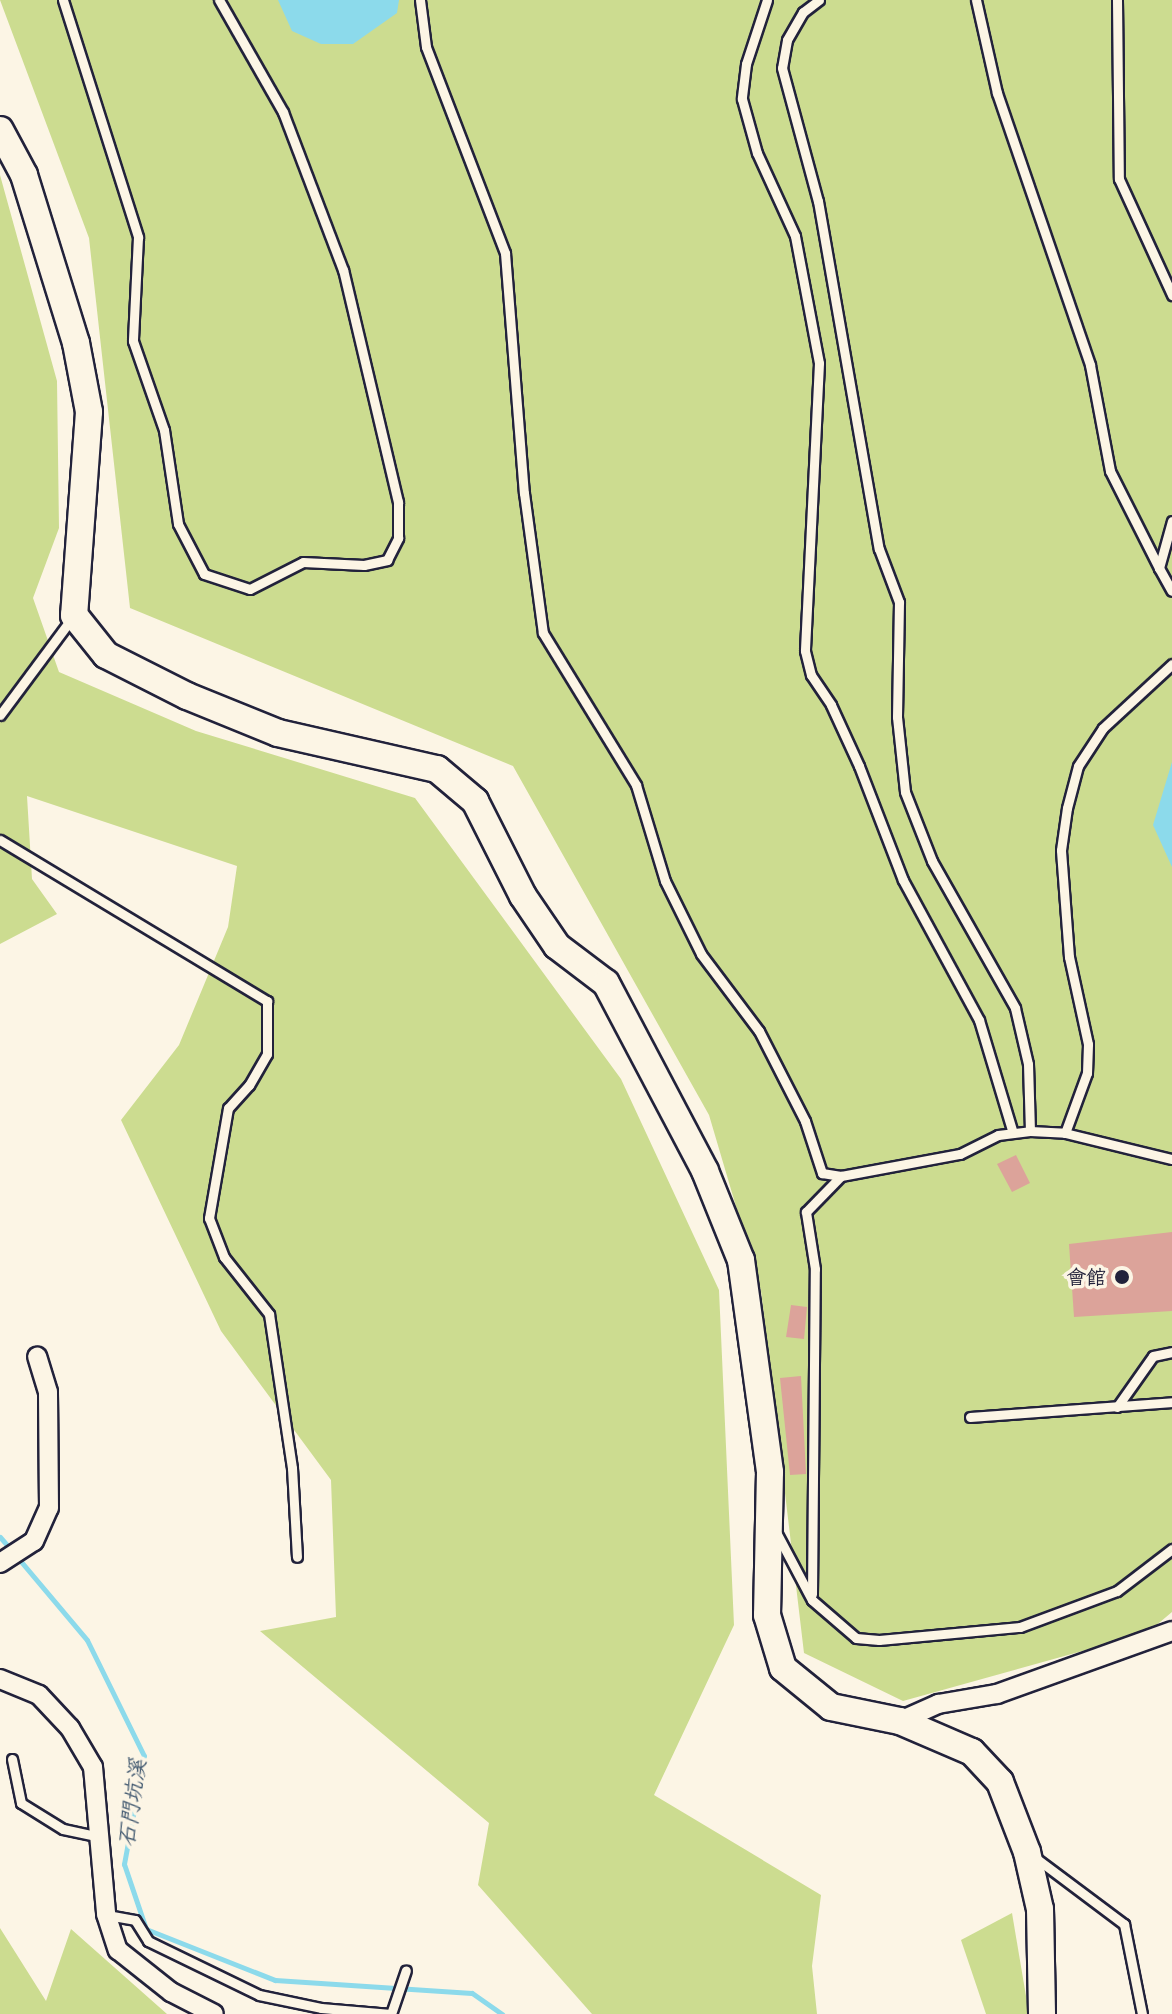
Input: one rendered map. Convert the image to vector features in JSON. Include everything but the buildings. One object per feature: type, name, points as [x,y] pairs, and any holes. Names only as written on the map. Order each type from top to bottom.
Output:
[{"type":"street","points":[[0,130],[24,175],[76,343],[89,412],[74,615],[106,655],[187,696],[278,733],[437,769],[475,801],[523,896],[557,946],[606,983],[711,1186],[741,1260],[770,1472],[767,1615],[783,1668],[831,1707],[900,1721],[972,1752],[1000,1782],[1027,1852],[1040,1909],[1042,2014]]},
{"type":"street","points":[[3,1561],[34,1541],[49,1508],[48,1392],[37,1357]]},
{"type":"street","points":[[900,1721],[938,1704],[997,1694],[1172,1631]]},
{"type":"street","points":[[0,1679],[39,1695],[70,1728],[93,1767],[96,1836],[106,1914],[118,1950],[171,1992],[214,2014]]},
{"type":"lane","points":[[63,0],[138,237],[133,341],[164,430],[178,524],[204,574],[250,589],[303,562],[364,565],[387,560],[398,538],[398,502],[339,256],[283,112],[219,0]]},
{"type":"lane","points":[[420,0],[426,47],[505,253],[525,508],[543,633],[636,785],[665,881],[701,954],[759,1031],[805,1121],[822,1173],[841,1176],[960,1154],[1013,1133],[1030,1131],[1065,1133],[1172,1159]]},
{"type":"lane","points":[[767,0],[746,64],[742,99],[757,153],[795,236],[803,301],[819,363],[805,651],[811,675],[831,705],[859,766],[903,880],[979,1020],[1013,1133]]},
{"type":"lane","points":[[819,0],[803,12],[787,40],[782,68],[818,201],[879,549],[899,602],[897,717],[905,792],[932,861],[1015,1008],[1028,1064],[1030,1131]]},
{"type":"lane","points":[[976,0],[997,93],[1090,365],[1110,471],[1172,591]]},
{"type":"lane","points":[[1117,0],[1119,179],[1172,295]]},
{"type":"lane","points":[[1159,568],[1172,521]]},
{"type":"lane","points":[[0,715],[74,615]]},
{"type":"lane","points":[[1065,1133],[1087,1073],[1088,1044],[1069,957],[1061,850],[1067,808],[1078,766],[1103,728],[1172,664]]},
{"type":"lane","points":[[0,840],[267,1001],[267,1054],[249,1085],[228,1108],[209,1218],[224,1257],[269,1314],[292,1468],[297,1557]]},
{"type":"lane","points":[[812,1600],[815,1269],[806,1212],[841,1176]]},
{"type":"lane","points":[[1117,1407],[1153,1356],[1172,1352]]},
{"type":"lane","points":[[970,1417],[1172,1402]]},
{"type":"lane","points":[[769,1518],[812,1600],[856,1638],[1020,1627],[1117,1591],[1172,1549]]},
{"type":"lane","points":[[12,1759],[21,1803],[63,1829],[96,1836]]},
{"type":"lane","points":[[1027,1852],[1124,1924],[1142,2014]]},
{"type":"lane","points":[[106,1914],[135,1920],[148,1941],[259,1995],[391,2014],[406,1970]]},
{"type":"green space","points":[[0,0],[1172,0],[1172,1612],[1147,1633],[903,1701],[804,1653],[761,1291],[709,1115],[513,766],[130,608],[89,238]]},
{"type":"green space","points":[[0,175],[57,381],[59,528],[33,598],[59,672],[196,731],[415,798],[621,1079],[719,1290],[734,1625],[654,1795],[821,1895],[812,1966],[817,2014],[592,2014],[478,1885],[489,1823],[260,1631],[336,1617],[331,1480],[221,1331],[121,1120],[179,1045],[228,927],[237,866],[27,796],[32,879],[57,914],[0,944]]},
{"type":"green space","points":[[1012,1913],[1029,2014],[986,2014],[961,1940]]},
{"type":"green space","points":[[0,1928],[46,2001],[71,1929],[167,2014],[0,2014]]},
{"type":"water","points":[[278,0],[399,0],[397,13],[353,44],[321,44],[292,31]]},
{"type":"water","points":[[1172,762],[1172,867],[1153,825]]},
{"type":"waterway","name":"石門坑溪","points":[[0,1537],[12,1551]]},
{"type":"waterway","name":"石門坑溪","points":[[18,1558],[87,1640],[144,1756],[124,1864],[146,1929],[275,1980],[472,1993],[502,2014]]},
{"type":"place","name":"會館","points":[[1122,1277]]}]
